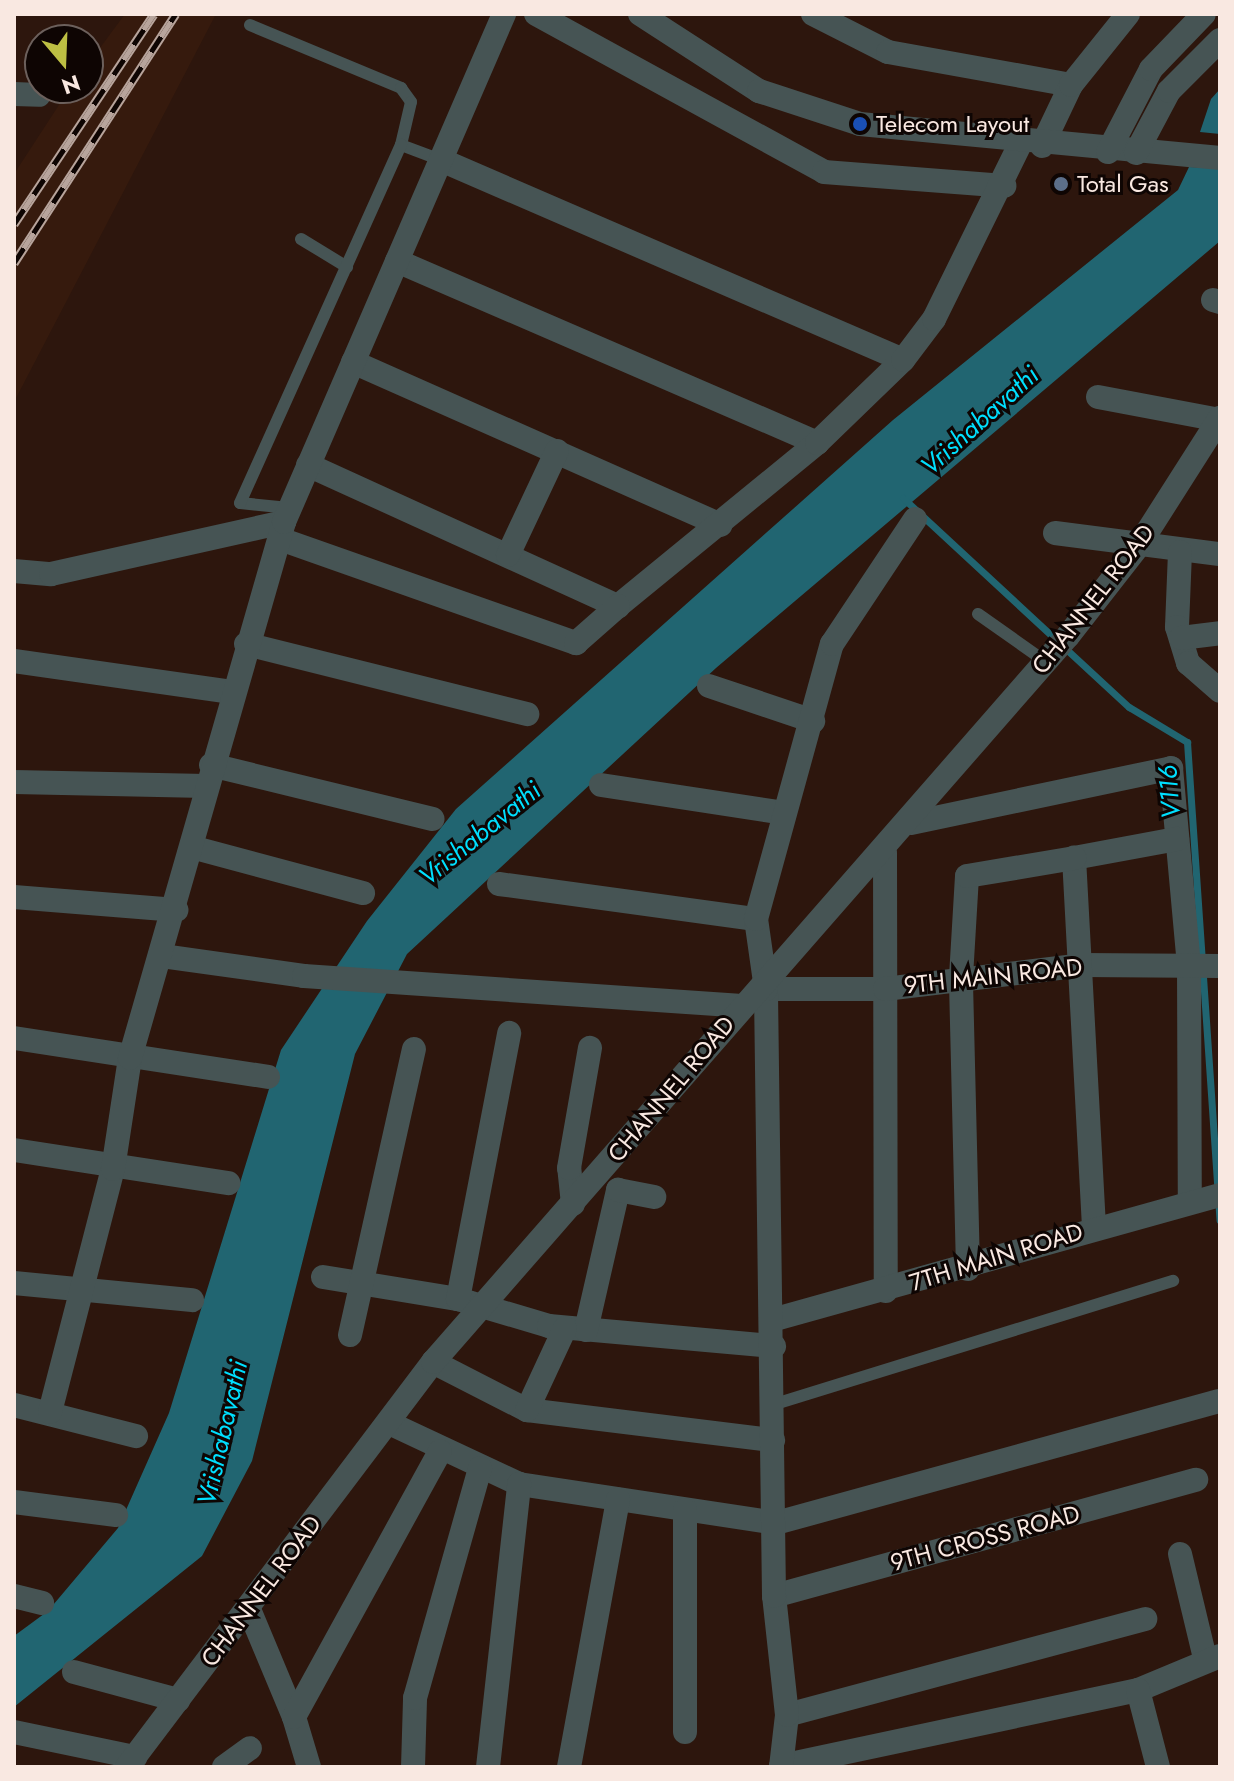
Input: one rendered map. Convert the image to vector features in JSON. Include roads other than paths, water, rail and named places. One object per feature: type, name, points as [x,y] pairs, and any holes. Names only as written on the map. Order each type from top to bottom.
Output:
[{"type":"street","points":[[50,1412],[113,1169],[130,1058],[195,848],[208,776],[285,523],[504,14]]},
{"type":"street","points":[[536,14],[824,172],[1004,186]]},
{"type":"street","points":[[640,14],[730,75],[824,115],[1031,145],[1220,158]]},
{"type":"street","points":[[14,571],[51,574],[285,523],[576,643],[817,443],[903,360],[934,319],[1004,186],[1071,85],[1128,14]]},
{"type":"street","points":[[1108,152],[1151,69],[1204,14]]},
{"type":"street","points":[[823,16],[888,52],[1071,85]]},
{"type":"street","points":[[1141,153],[1169,91],[1220,40]]},
{"type":"street","points":[[441,160],[903,360]]},
{"type":"street","points":[[397,261],[817,443]]},
{"type":"street","points":[[353,362],[720,525]]},
{"type":"street","points":[[1098,397],[1219,419]]},
{"type":"street","name":"CHANNEL ROAD","points":[[131,1762],[389,1423],[433,1362],[469,1303],[573,1204],[742,1006],[766,989],[911,823],[1056,650],[1139,545],[1219,419]]},
{"type":"street","points":[[508,555],[557,451]]},
{"type":"street","points":[[308,465],[618,606]]},
{"type":"street","points":[[915,519],[832,644],[756,919],[766,989],[774,1346],[774,1596],[787,1715],[781,1767],[1138,1690],[1212,1657],[1180,1554]]},
{"type":"street","points":[[1055,533],[1180,552],[1220,554]]},
{"type":"street","points":[[1180,552],[1181,638],[1195,673],[1220,691]]},
{"type":"street","points":[[1181,638],[1220,633]]},
{"type":"street","points":[[246,644],[527,714]]},
{"type":"street","points":[[14,661],[232,692]]},
{"type":"street","points":[[709,686],[813,721]]},
{"type":"street","points":[[911,823],[1171,768],[1177,839],[1204,966],[1207,1198]]},
{"type":"street","points":[[14,782],[208,776],[433,819]]},
{"type":"street","points":[[601,785],[784,813]]},
{"type":"street","points":[[968,1269],[961,977],[967,876],[1177,839]]},
{"type":"street","points":[[195,848],[363,893]]},
{"type":"street","points":[[885,853],[886,1291]]},
{"type":"street","points":[[1074,858],[1094,1227]]},
{"type":"street","points":[[499,884],[756,919]]},
{"type":"street","points":[[14,897],[176,910]]},
{"type":"street","points":[[162,956],[304,976],[401,978],[742,1006]]},
{"type":"street","name":"9TH MAIN ROAD","points":[[766,989],[885,989],[961,977],[1082,965],[1204,966]]},
{"type":"street","points":[[469,1303],[509,1033]]},
{"type":"street","points":[[14,1038],[268,1077]]},
{"type":"street","points":[[573,1204],[569,1168],[590,1048]]},
{"type":"street","points":[[350,1335],[414,1049]]},
{"type":"street","points":[[14,1150],[113,1169],[228,1183]]},
{"type":"street","points":[[527,1410],[576,1329],[618,1190],[654,1197]]},
{"type":"street","name":"7TH MAIN ROAD","points":[[772,1320],[968,1269],[1094,1227],[1207,1198]]},
{"type":"street","points":[[323,1277],[469,1303],[576,1329],[774,1346]]},
{"type":"street","points":[[14,1283],[192,1300]]},
{"type":"street","points":[[433,1362],[527,1410],[773,1440]]},
{"type":"street","points":[[389,1423],[440,1451],[519,1484],[776,1523],[1218,1401]]},
{"type":"street","points":[[14,1405],[136,1436]]},
{"type":"street","points":[[294,1717],[440,1451]]},
{"type":"street","points":[[413,1767],[415,1698],[480,1468]]},
{"type":"street","name":"9TH CROSS ROAD","points":[[774,1596],[1196,1480]]},
{"type":"street","points":[[488,1767],[519,1484]]},
{"type":"street","points":[[569,1767],[618,1499]]},
{"type":"street","points":[[14,1502],[116,1515]]},
{"type":"street","points":[[685,1510],[685,1732]]},
{"type":"street","points":[[14,1596],[42,1603]]},
{"type":"street","points":[[248,1607],[294,1717],[309,1767]]},
{"type":"street","points":[[787,1715],[1145,1619]]},
{"type":"street","points":[[74,1672],[178,1700]]},
{"type":"street","points":[[1138,1690],[1158,1767]]},
{"type":"street","points":[[14,1732],[131,1762]]},
{"type":"street","points":[[224,1767],[250,1748]]},
{"type":"lane","points":[[250,25],[401,88],[411,102],[401,145],[240,503],[285,523]]},
{"type":"lane","points":[[401,145],[441,160]]},
{"type":"lane","points":[[301,239],[347,267]]},
{"type":"lane","points":[[978,614],[1056,650]]},
{"type":"lane","points":[[772,1405],[1173,1281]]},
{"type":"water","points":[[1220,89],[1220,134],[1200,132],[1211,99]]},
{"type":"water","name":"Vrishabavathi","points":[[1189,167],[1220,168],[1220,241],[716,668],[407,954],[355,1054],[252,1461],[202,1556],[14,1707],[14,1636],[48,1611],[118,1528],[169,1413],[281,1050],[367,921],[456,809],[893,420],[1178,190]]},
{"type":"waterway","name":"V116","points":[[903,498],[1129,707],[1187,742],[1220,1220]]},
{"type":"railway","points":[[14,224],[154,14]]},
{"type":"railway","points":[[14,263],[176,14]]},
{"type":"place","name":"Telecom Layout","points":[[860,124]]},
{"type":"place","name":"Total Gas","points":[[1061,184]]}]
